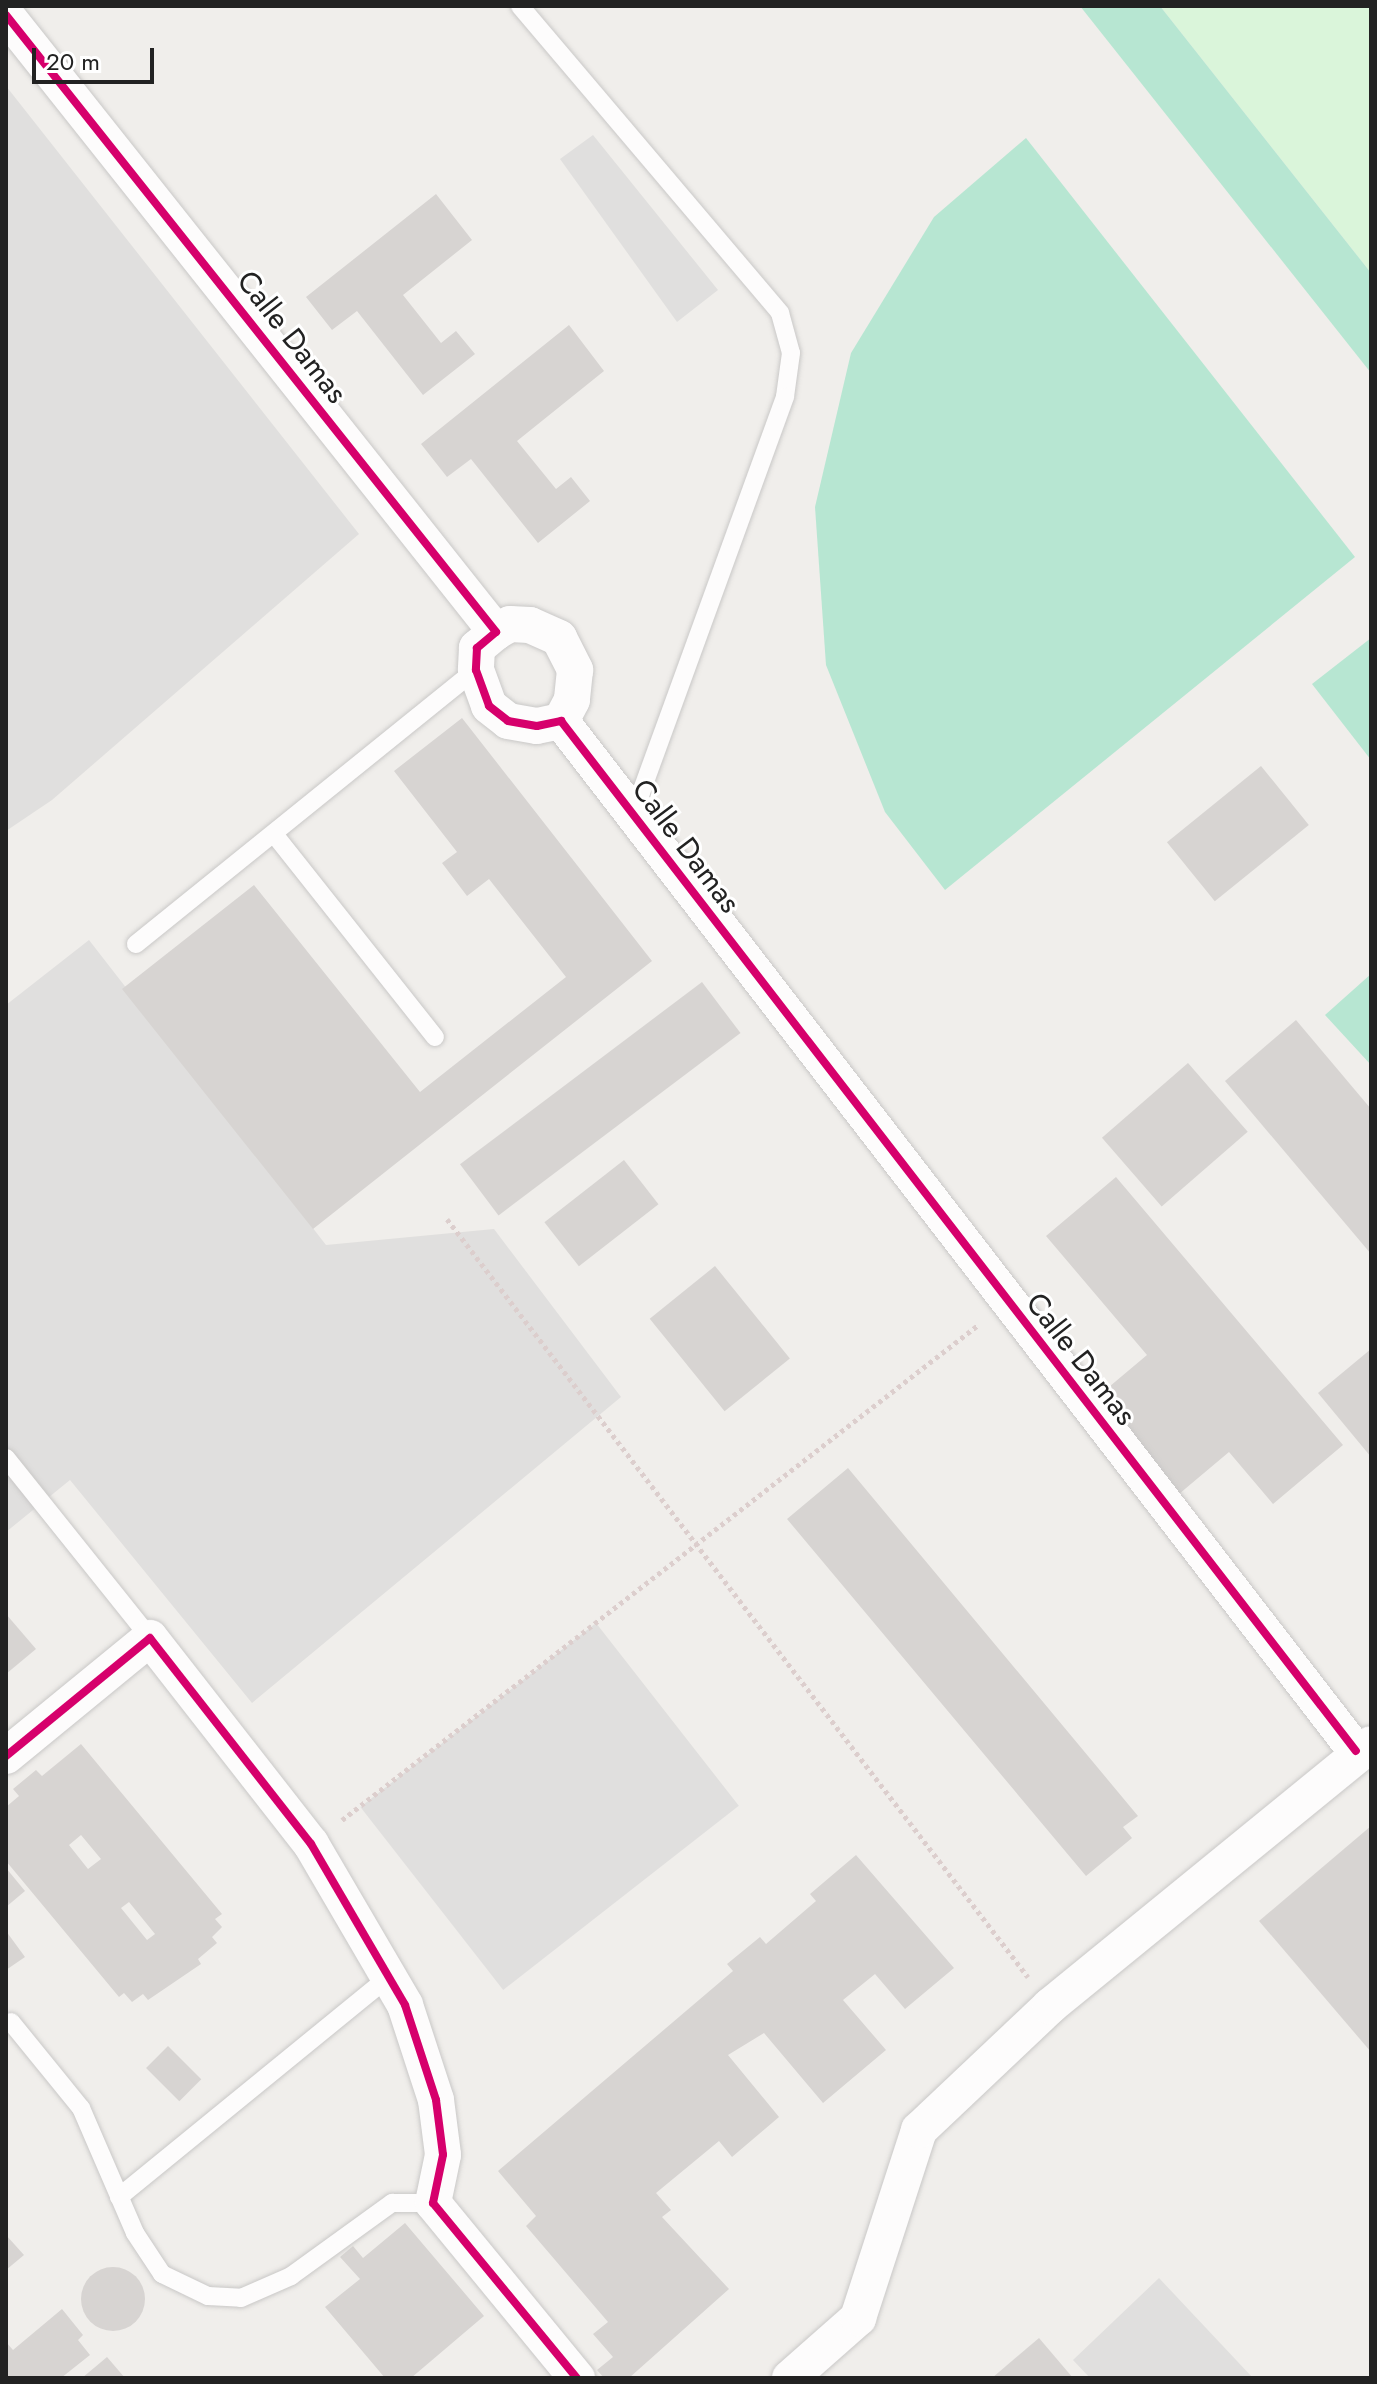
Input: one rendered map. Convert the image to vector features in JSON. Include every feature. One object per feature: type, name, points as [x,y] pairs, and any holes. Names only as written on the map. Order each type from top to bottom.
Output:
[{"type":"street","name":"Calle Damas","points":[[6,15],[496,632]]},
{"type":"street","points":[[510,624],[530,625],[559,638],[575,670],[572,700],[561,721],[537,726],[508,721],[489,706],[476,670],[477,648],[496,632],[510,624]]},
{"type":"street","name":"Calle Damas","points":[[561,721],[1007,1303],[1364,1747]]},
{"type":"street","points":[[6,1756],[150,1638],[311,1844],[389,1977],[405,2005],[436,2100],[443,2155],[433,2203],[577,2378]]},
{"type":"street","points":[[790,2378],[858,2318],[919,2130],[1050,2006],[1364,1747]]},
{"type":"lane","points":[[520,6],[780,313],[791,353],[776,426],[632,816]]},
{"type":"lane","points":[[136,944],[476,670]]},
{"type":"lane","points":[[274,834],[435,1037]]},
{"type":"lane","points":[[6,1458],[150,1638]]},
{"type":"lane","points":[[119,2197],[389,1977]]},
{"type":"lane","points":[[11,2022],[81,2108],[119,2197],[162,2274],[208,2296],[241,2298],[291,2276],[392,2203],[433,2203]]},
{"type":"path","points":[[447,1219],[1050,2006]]},
{"type":"path","points":[[311,1844],[695,1541],[1007,1303]]},
{"type":"green space","points":[[1080,6],[1160,6],[1371,273],[1371,373]]},
{"type":"green space","points":[[1160,6],[1371,6],[1371,273]]},
{"type":"green space","points":[[1026,138],[1355,557],[945,890],[885,812],[826,665],[815,507],[851,353],[934,217]]},
{"type":"green space","points":[[1371,638],[1371,760],[1312,684]]},
{"type":"green space","points":[[1371,974],[1371,1065],[1325,1015]]},
{"type":"shaded area","points":[[6,86],[359,534],[52,800],[6,831]]},
{"type":"shaded area","points":[[593,135],[718,290],[677,322],[560,159]]},
{"type":"shaded area","points":[[89,940],[326,1245],[494,1229],[621,1397],[252,1703],[70,1480],[6,1532],[6,1005]]},
{"type":"shaded area","points":[[596,1623],[739,1806],[503,1990],[360,1807]]},
{"type":"shaded area","points":[[1159,2278],[1253,2378],[1090,2378],[1073,2360]]},
{"type":"building","points":[[436,194],[472,240],[403,295],[441,343],[456,331],[475,354],[423,395],[357,311],[332,330],[306,297]]},
{"type":"building","points":[[569,325],[604,371],[517,441],[556,489],[571,477],[590,501],[538,543],[471,459],[447,477],[421,444]]},
{"type":"building","points":[[462,718],[652,961],[313,1229],[122,989],[254,885],[420,1092],[566,977],[489,879],[467,896],[442,863],[457,852],[394,771]]},
{"type":"building","points":[[1261,766],[1309,825],[1215,901],[1167,842]]},
{"type":"building","points":[[702,982],[741,1033],[499,1215],[460,1164]]},
{"type":"building","points":[[1296,1020],[1371,1109],[1371,1254],[1225,1081]]},
{"type":"building","points":[[1188,1063],[1248,1132],[1162,1206],[1102,1138]]},
{"type":"building","points":[[624,1160],[658,1204],[579,1266],[544,1222]]},
{"type":"building","points":[[1116,1177],[1343,1445],[1273,1504],[1229,1452],[1179,1494],[1119,1424],[1126,1418],[1103,1392],[1147,1355],[1046,1236]]},
{"type":"building","points":[[715,1266],[790,1358],[725,1411],[650,1319]]},
{"type":"building","points":[[1371,1349],[1371,1457],[1318,1393]]},
{"type":"building","points":[[848,1468],[1138,1816],[1123,1827],[1132,1838],[1086,1876],[787,1519]]},
{"type":"building","points":[[6,1614],[36,1649],[6,1674]]},
{"type":"building","points":[[81,1744],[222,1914],[215,1919],[222,1927],[212,1937],[217,1943],[198,1959],[201,1964],[148,2000],[143,1994],[132,2002],[124,1993],[119,1997],[6,1861],[6,1807],[19,1796],[13,1789],[36,1770],[42,1776]],"holes":[[[81,1835],[101,1859],[88,1869],[69,1845]],[[129,1902],[155,1934],[147,1940],[121,1908]]]},
{"type":"building","points":[[1371,1826],[1371,2052],[1259,1921]]},
{"type":"building","points":[[856,1855],[954,1968],[905,2009],[875,1974],[843,2000],[886,2050],[823,2103],[764,2033],[728,2055],[779,2117],[732,2157],[719,2141],[656,2193],[671,2210],[662,2217],[729,2289],[629,2378],[604,2378],[597,2370],[613,2357],[593,2334],[608,2322],[526,2226],[536,2216],[498,2171],[733,1971],[727,1964],[760,1937],[766,1944],[816,1901],[810,1894]]},
{"type":"building","points":[[6,1868],[25,1891],[6,1907]]},
{"type":"building","points":[[6,1931],[25,1957],[6,1970]]},
{"type":"building","points":[[168,2046],[201,2079],[179,2101],[146,2068]]},
{"type":"building","points":[[405,2223],[484,2316],[411,2378],[385,2378],[325,2307],[360,2279],[340,2257],[353,2246],[363,2258]]},
{"type":"building","points":[[6,2235],[24,2255],[6,2270]]},
{"type":"building","points":[[113,2267],[125,2269],[136,2276],[143,2287],[143,2311],[136,2322],[125,2329],[113,2331],[101,2329],[90,2322],[83,2311],[81,2299],[83,2287],[90,2276],[101,2269]]},
{"type":"building","points":[[62,2309],[83,2335],[78,2340],[90,2355],[61,2378],[6,2378],[6,2342],[13,2350]]},
{"type":"building","points":[[1039,2338],[1073,2378],[992,2378]]},
{"type":"building","points":[[107,2357],[125,2378],[82,2378]]},
{"type":"cycle path","points":[[6,15],[496,632],[477,648],[476,670],[489,706],[508,721],[537,726],[561,721],[1356,1751]]},
{"type":"cycle path","points":[[6,1756],[150,1638],[311,1844],[405,2005],[436,2100],[443,2155],[433,2203],[577,2378]]}]
